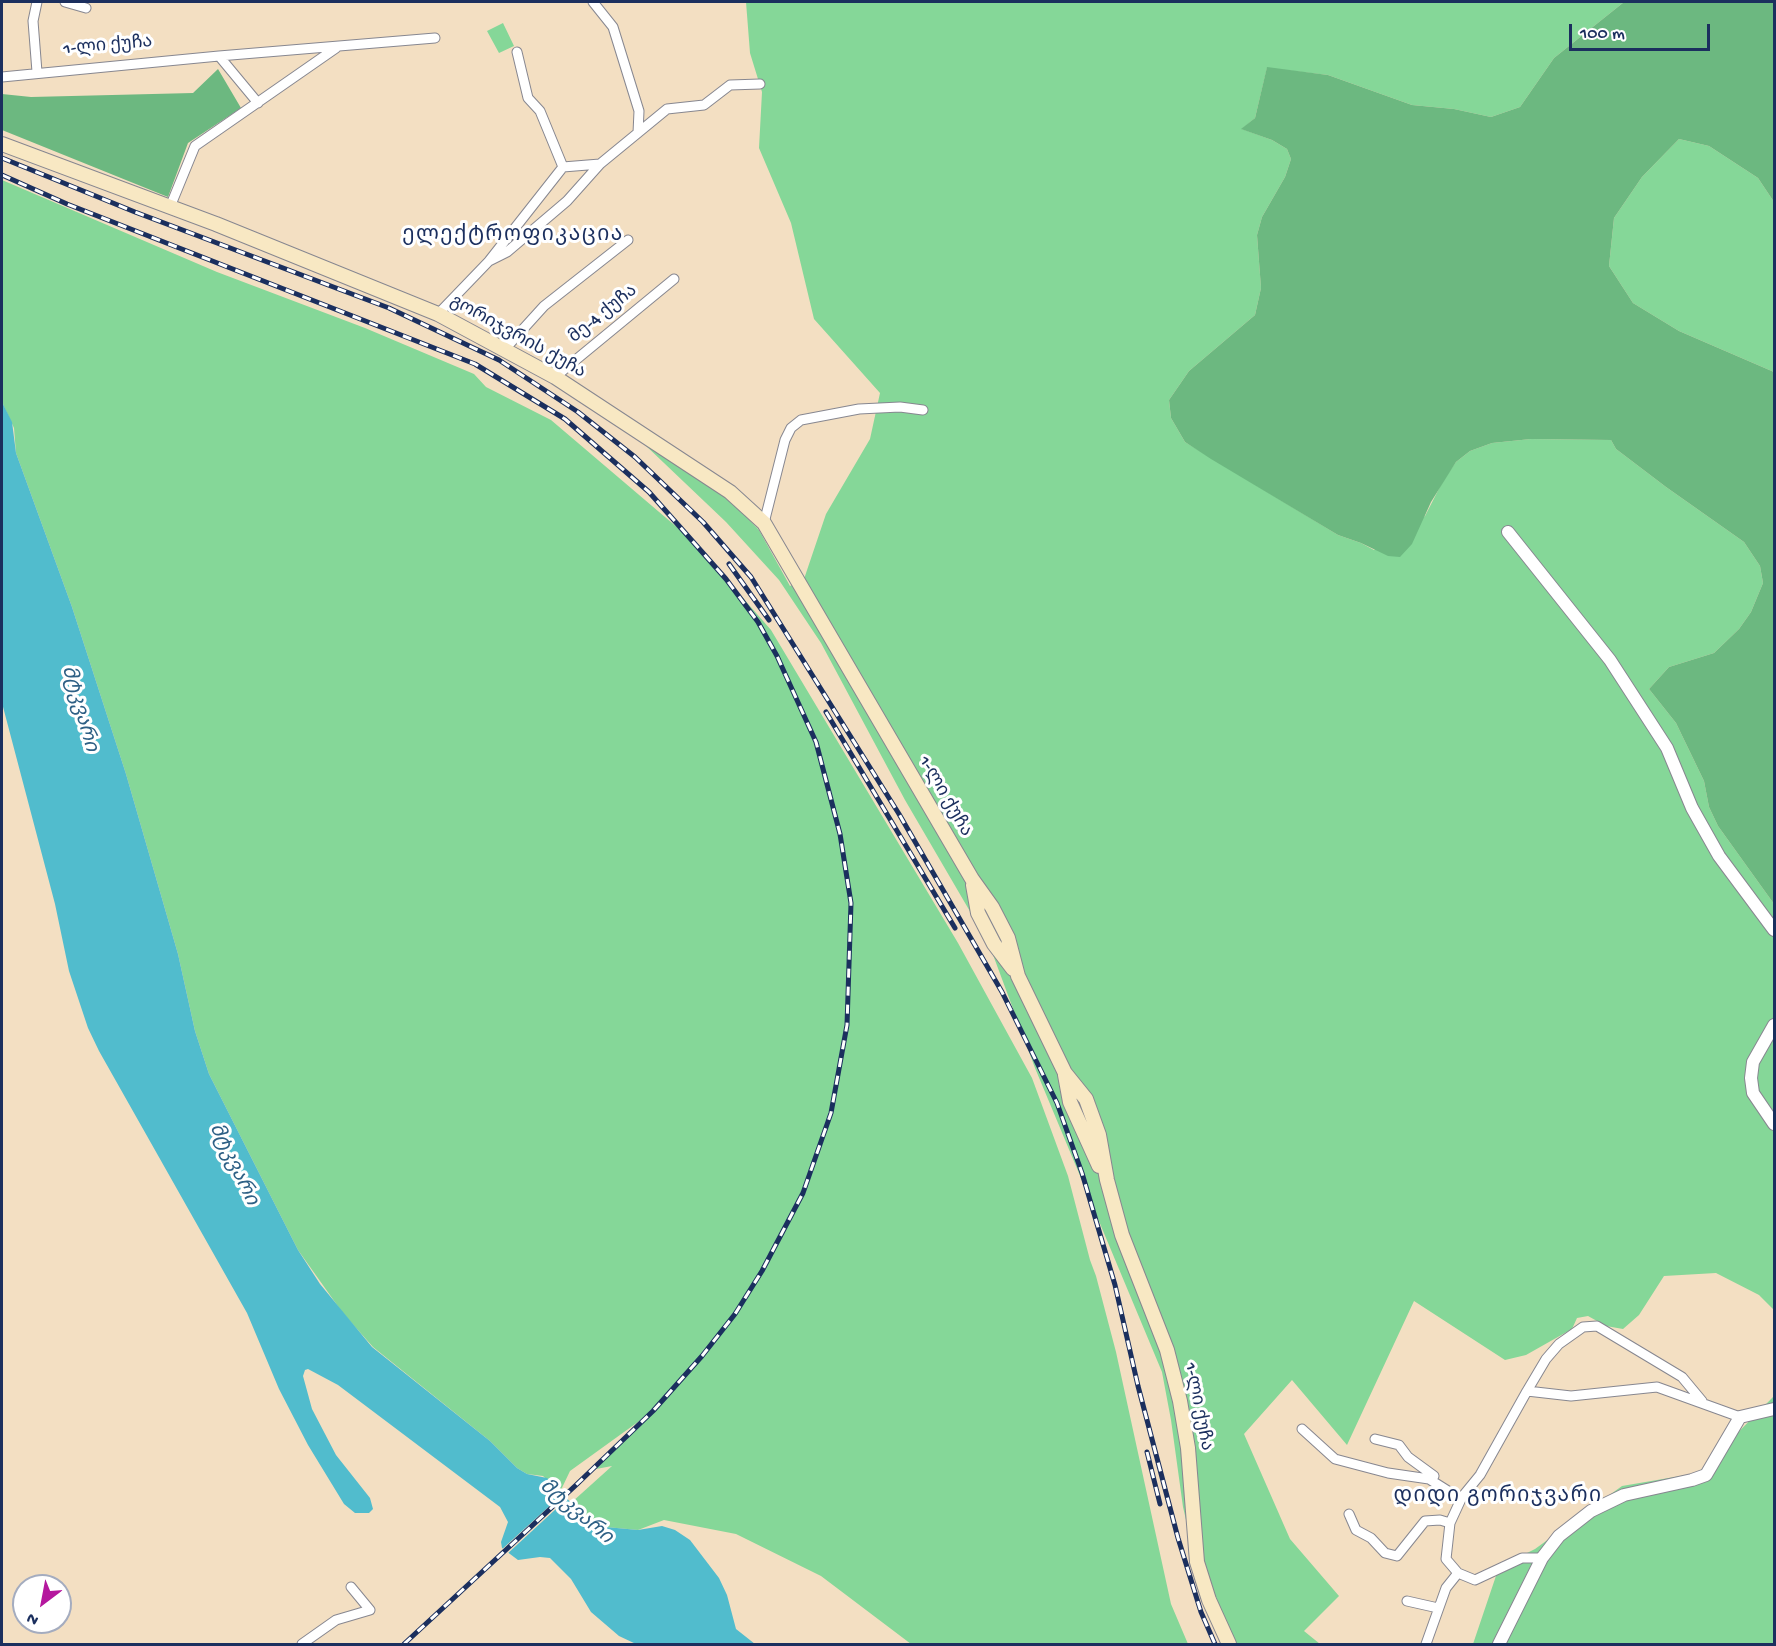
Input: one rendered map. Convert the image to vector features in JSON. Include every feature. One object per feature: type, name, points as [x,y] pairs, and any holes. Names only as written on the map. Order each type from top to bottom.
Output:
[{"type":"main road","name":"გორიჯვრის ქუჩა","points":[[2,144],[170,207],[438,314],[555,377],[730,492],[764,523],[886,732]]},
{"type":"main road","name":"1-ლი ქუჩა","points":[[886,732],[972,879],[992,907],[1008,938],[1018,976],[1065,1073],[1070,1102],[1107,1180],[1122,1235],[1167,1350],[1180,1401],[1188,1448],[1197,1562],[1209,1600],[1229,1644]]},
{"type":"street","points":[[37,2],[33,21],[37,72]]},
{"type":"street","points":[[64,2],[86,8]]},
{"type":"street","points":[[593,2],[613,27],[639,111],[638,133]]},
{"type":"street","name":"1-ლი ქუჩა","points":[[2,77],[37,72],[435,38]]},
{"type":"street","points":[[170,207],[195,146],[336,48]]},
{"type":"street","points":[[517,52],[528,98],[540,111],[563,167]]},
{"type":"street","points":[[219,56],[258,103]]},
{"type":"street","points":[[489,261],[507,252],[567,201],[600,164],[667,109],[704,105],[730,85],[760,84]]},
{"type":"street","points":[[438,314],[489,261],[563,167],[600,164]]},
{"type":"street","points":[[505,349],[544,306],[628,240]]},
{"type":"street","name":"მე-4 ქუჩა","points":[[555,377],[674,279]]},
{"type":"street","points":[[764,523],[785,440],[791,428],[801,420],[859,409],[900,407],[923,410]]},
{"type":"street","points":[[1508,532],[1610,660],[1666,748],[1692,808],[1719,856],[1774,930]]},
{"type":"street","points":[[1774,1025],[1753,1062],[1751,1078],[1753,1093],[1774,1124]]},
{"type":"street","points":[[1542,1558],[1522,1558],[1475,1580],[1458,1573],[1446,1559],[1450,1523],[1459,1496],[1480,1475],[1546,1359],[1559,1344],[1583,1327],[1597,1326],[1682,1377],[1702,1401]]},
{"type":"street","points":[[1527,1391],[1571,1396],[1657,1387],[1702,1401],[1740,1417],[1774,1409]]},
{"type":"street","points":[[1499,1644],[1542,1558],[1559,1536],[1591,1511],[1624,1495],[1706,1475],[1740,1417]]},
{"type":"street","points":[[1302,1430],[1335,1459],[1388,1473],[1429,1479],[1459,1496]]},
{"type":"street","points":[[1376,1439],[1399,1445],[1408,1457],[1424,1471],[1439,1478],[1459,1496]]},
{"type":"street","points":[[1349,1514],[1356,1530],[1371,1538],[1385,1553],[1397,1556],[1425,1521],[1440,1520],[1450,1523]]},
{"type":"street","points":[[1426,1644],[1446,1588],[1458,1573]]},
{"type":"street","points":[[302,1644],[336,1620],[370,1610],[351,1587]]},
{"type":"street","points":[[1407,1601],[1438,1608]]},
{"type":"green space","points":[[746,2],[1624,2],[1554,58],[1520,107],[1491,117],[1454,109],[1412,105],[1328,75],[1267,68],[1255,118],[1242,129],[1272,140],[1287,149],[1291,159],[1285,177],[1262,217],[1257,235],[1261,288],[1255,315],[1189,371],[1169,400],[1171,418],[1185,442],[1338,535],[1374,550],[1425,516],[1444,479],[1456,462],[1470,451],[1492,443],[1531,439],[1611,440],[1616,449],[1744,542],[1760,566],[1763,583],[1751,612],[1739,629],[1714,653],[1669,667],[1649,689],[1676,723],[1704,781],[1709,807],[1718,826],[1774,904],[1774,1310],[1759,1295],[1716,1273],[1664,1276],[1639,1315],[1623,1329],[1606,1326],[1588,1316],[1577,1318],[1572,1329],[1526,1355],[1505,1360],[1414,1301],[1347,1445],[1292,1380],[1244,1434],[1290,1539],[1339,1596],[1304,1631],[1320,1644],[1225,1644],[1205,1601],[1183,1507],[1162,1372],[1035,1068],[989,944],[905,800],[821,643],[779,580],[726,522],[643,443],[723,495],[737,507],[759,530],[790,586],[804,579],[826,514],[870,439],[880,393],[814,319],[791,223],[759,148],[762,92],[750,53]]},
{"type":"green space","points":[[1624,2],[1774,2],[1774,202],[1758,178],[1709,146],[1679,139],[1642,177],[1614,218],[1609,266],[1633,303],[1679,331],[1774,372],[1774,904],[1718,826],[1709,807],[1704,781],[1676,723],[1649,689],[1669,667],[1714,653],[1739,629],[1751,612],[1763,583],[1760,566],[1744,542],[1616,449],[1611,440],[1531,439],[1492,443],[1470,451],[1456,462],[1431,502],[1412,544],[1400,557],[1388,556],[1338,535],[1211,459],[1185,442],[1171,418],[1169,400],[1189,371],[1255,315],[1261,288],[1257,235],[1262,217],[1285,177],[1291,159],[1287,149],[1272,140],[1241,129],[1255,118],[1267,67],[1328,75],[1412,105],[1454,109],[1491,117],[1520,107],[1554,58]]},
{"type":"green space","points":[[503,23],[514,46],[499,53],[487,31]]},
{"type":"green space","points":[[218,69],[241,108],[188,143],[168,197],[2,130],[2,94],[31,97],[193,93]]},
{"type":"green space","points":[[1679,139],[1709,146],[1758,178],[1774,202],[1774,372],[1679,331],[1633,303],[1609,266],[1614,218],[1642,177]]},
{"type":"green space","points":[[2,180],[217,272],[365,328],[474,374],[486,387],[551,420],[692,540],[771,630],[958,943],[1032,1078],[1068,1176],[1096,1276],[1116,1352],[1171,1604],[1188,1644],[911,1644],[821,1576],[736,1534],[664,1520],[638,1530],[606,1527],[585,1517],[572,1502],[612,1466],[596,1469],[649,1414],[570,1471],[560,1492],[543,1476],[527,1474],[517,1468],[490,1441],[373,1347],[342,1312],[298,1250],[209,1074],[195,1031],[178,954],[126,774],[72,607],[16,453],[14,428],[2,402]]},
{"type":"green space","points":[[1774,1396],[1774,1644],[1473,1644],[1499,1567],[1535,1549],[1622,1486],[1698,1473]]},
{"type":"water","name":"მტკვარი","points":[[2,402],[12,422],[16,453],[72,607],[126,774],[178,954],[195,1031],[209,1074],[298,1250],[320,1284],[372,1347],[490,1441],[517,1468],[527,1474],[547,1478],[585,1517],[606,1527],[638,1530],[662,1526],[675,1530],[690,1540],[719,1578],[727,1595],[736,1629],[755,1644],[636,1644],[619,1636],[591,1612],[571,1579],[550,1558],[518,1560],[502,1548],[501,1542],[508,1522],[500,1507],[338,1385],[308,1369],[305,1370],[303,1376],[312,1409],[336,1455],[370,1498],[373,1509],[369,1513],[355,1513],[344,1504],[308,1445],[279,1389],[247,1313],[99,1051],[88,1028],[69,971],[55,904],[2,703]]},
{"type":"pier","points":[[565,1492],[570,1496],[506,1555],[500,1551]]},
{"type":"railway","points":[[2,158],[135,212],[389,308],[499,360],[578,412],[635,457],[703,522],[751,577],[899,814],[1002,992],[1057,1103],[1082,1173],[1115,1285],[1138,1386],[1178,1538],[1201,1612],[1215,1644]]},
{"type":"railway","points":[[2,175],[67,204],[475,364],[565,419],[649,492],[726,579],[758,622],[777,656],[816,742],[840,834],[851,903],[847,1025],[831,1113],[803,1193],[762,1271],[735,1314],[702,1356],[653,1411],[404,1644]]},
{"type":"railway","points":[[729,564],[769,620]]},
{"type":"railway","points":[[826,712],[955,928]]},
{"type":"railway","points":[[1147,1452],[1160,1504]]},
{"type":"district","name":"ელექტროფიკაცია","points":[[513,237]]},
{"type":"district","name":"დიდი გორიჯვარი","points":[[1498,1498]]}]
